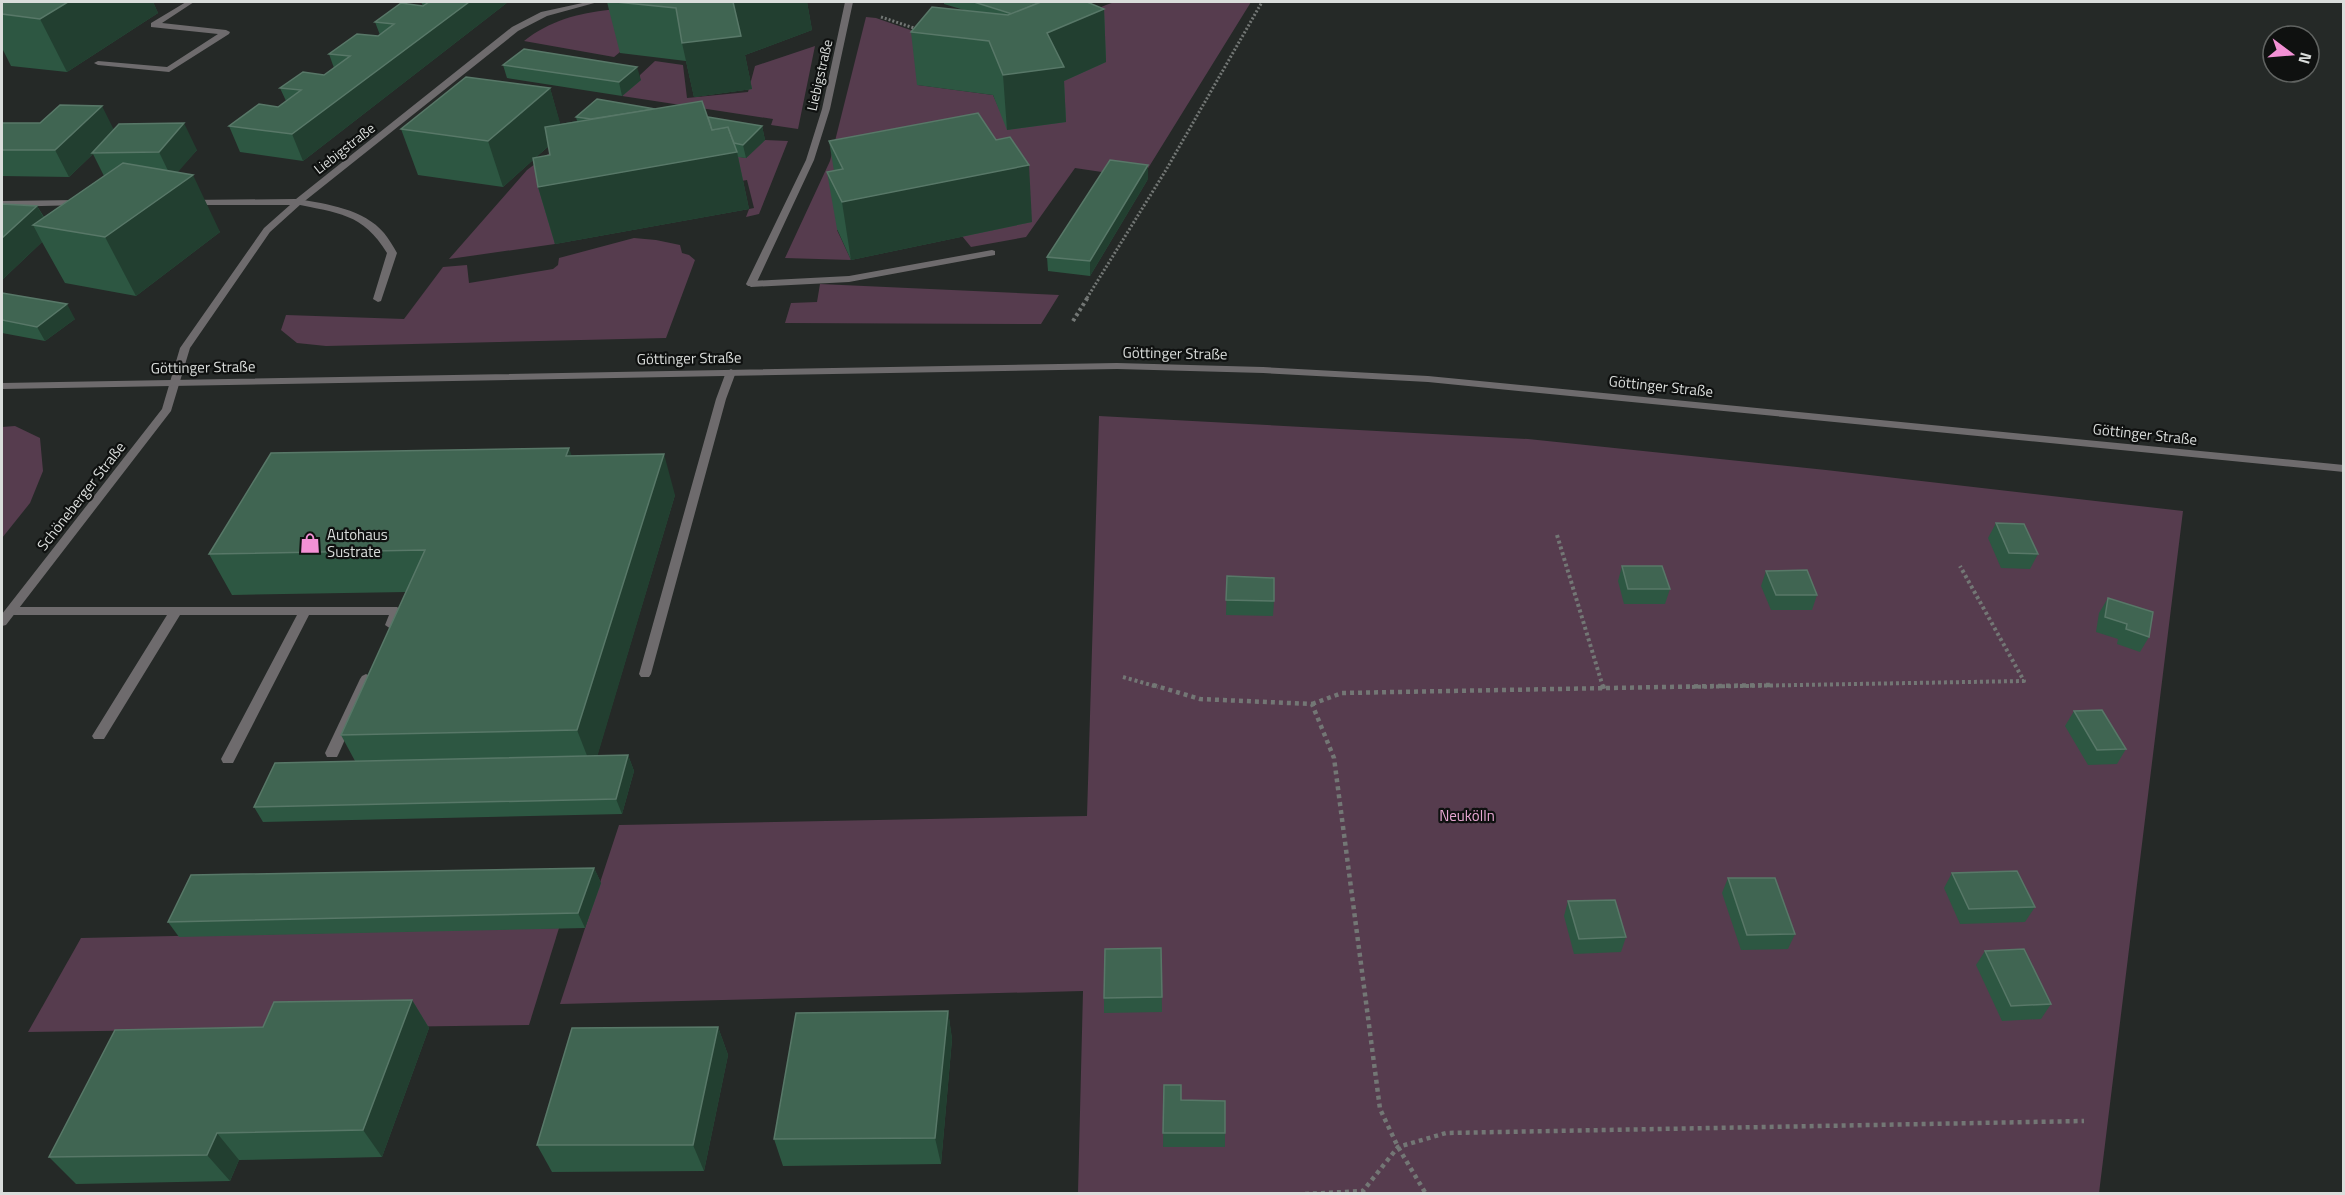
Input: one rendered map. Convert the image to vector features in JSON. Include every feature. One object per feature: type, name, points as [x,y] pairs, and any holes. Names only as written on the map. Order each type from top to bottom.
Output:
[{"type":"street","points":[[98,63],[169,70],[226,32],[154,25],[190,2]]},
{"type":"street","name":"Liebigstraße","points":[[173,382],[185,348],[267,230],[298,202],[515,29],[544,14],[594,2]]},
{"type":"street","name":"Liebigstraße","points":[[849,2],[826,108],[810,160],[751,284],[849,279],[992,253]]},
{"type":"street","points":[[178,202],[298,202],[334,208],[358,218],[379,233],[392,253],[378,299]]},
{"type":"street","points":[[2,204],[84,203]]},
{"type":"street","name":"Göttinger Straße","points":[[2,386],[1117,366],[1263,370],[1416,379],[1596,394],[2343,469]]},
{"type":"street","points":[[645,674],[721,399],[731,372]]},
{"type":"street","name":"Schöneberger Straße","points":[[2,622],[167,409],[173,382]]},
{"type":"street","points":[[11,611],[397,611],[383,642]]},
{"type":"street","points":[[99,736],[176,611]]},
{"type":"street","points":[[228,759],[305,611]]},
{"type":"street","points":[[332,753],[374,662]]},
{"type":"path","points":[[1073,321],[1166,170],[1262,2]]},
{"type":"path","points":[[873,14],[927,32]]},
{"type":"path","points":[[1557,535],[1604,689]]},
{"type":"path","points":[[1123,677],[1200,699],[1312,704],[1342,693],[2024,681],[1960,566]]},
{"type":"path","points":[[1312,704],[1334,758],[1380,1109],[1398,1148],[1426,1194]]},
{"type":"path","points":[[1305,1194],[1363,1191],[1398,1148],[1446,1133],[2085,1120]]},
{"type":"green space","points":[[1115,2],[1251,2],[1142,178],[1075,168],[1026,237],[971,247],[962,236],[837,230],[851,260],[785,258],[830,161],[866,17],[876,18],[985,56],[918,85],[993,95],[1008,129],[1047,92],[1078,25],[1098,8]]},
{"type":"green space","points":[[703,7],[648,29],[614,57],[524,41],[544,28],[587,13],[633,8]]},
{"type":"green space","points":[[815,46],[798,129],[771,125],[773,119],[622,96],[640,80],[640,75],[655,61],[683,65],[687,98],[748,92],[755,66]]},
{"type":"green space","points":[[580,130],[746,158],[765,140],[788,141],[759,214],[746,217],[749,209],[754,208],[747,180],[550,215],[555,244],[449,259],[527,170]]},
{"type":"green space","points":[[634,238],[680,245],[682,253],[695,260],[666,338],[326,346],[297,343],[281,330],[286,315],[404,319],[443,267],[467,265],[469,283],[553,269],[558,265],[559,258]]},
{"type":"green space","points":[[820,284],[1059,295],[1041,324],[785,323],[791,303],[817,302]]},
{"type":"green space","name":"Neukölln","points":[[1099,416],[1528,439],[2183,511],[2099,1193],[1078,1193],[1083,991],[560,1004],[619,825],[1087,816]]},
{"type":"green space","points":[[15,426],[40,438],[43,471],[30,503],[2,538],[2,427]]},
{"type":"green space","points":[[559,928],[529,1025],[28,1032],[81,938]]},
{"type":"building","points":[[2,2],[68,2],[40,19],[2,14]]},
{"type":"building","points":[[429,2],[469,2],[292,134],[229,126],[259,104],[278,107],[301,90],[280,88],[303,72],[324,75],[350,56],[329,54],[357,34],[378,36],[394,24],[375,22],[401,3],[423,6]]},
{"type":"building","points":[[616,2],[733,2],[741,36],[682,43],[676,8]]},
{"type":"building","points":[[974,2],[1041,2],[1012,14]]},
{"type":"building","points":[[1041,2],[1087,2],[1104,9],[1047,33],[1064,67],[1003,75],[989,41],[911,32],[932,7],[1008,15]]},
{"type":"building","points":[[524,49],[637,67],[619,82],[503,65]]},
{"type":"building","points":[[466,77],[550,88],[488,141],[401,129]]},
{"type":"building","points":[[597,99],[655,109],[591,119],[576,117]]},
{"type":"building","points":[[702,101],[712,130],[728,127],[737,152],[538,187],[533,158],[550,155],[545,127]]},
{"type":"building","points":[[60,105],[102,106],[55,150],[2,150],[2,123],[40,123]]},
{"type":"building","points":[[978,113],[996,140],[1010,137],[1029,165],[842,202],[827,172],[843,169],[829,141]]},
{"type":"building","points":[[708,117],[762,126],[743,145],[734,143],[728,127],[712,130]]},
{"type":"building","points":[[184,123],[159,152],[92,153],[119,124]]},
{"type":"building","points":[[1110,160],[1148,165],[1090,261],[1047,257]]},
{"type":"building","points":[[123,163],[193,175],[105,237],[33,225]]},
{"type":"building","points":[[2,204],[37,206],[2,238]]},
{"type":"building","points":[[2,293],[67,304],[37,327],[2,320]]},
{"type":"building","points":[[569,448],[566,456],[664,454],[577,730],[341,735],[425,550],[209,554],[271,453]]},
{"type":"building","points":[[1996,523],[2024,524],[2038,554],[2009,553]]},
{"type":"building","points":[[1622,566],[1662,566],[1670,589],[1628,589]]},
{"type":"building","points":[[1807,570],[1817,595],[1776,595],[1766,571]]},
{"type":"building","points":[[1227,576],[1274,578],[1274,601],[1226,600]]},
{"type":"building","points":[[2108,598],[2153,612],[2149,637],[2126,629],[2127,624],[2105,617]]},
{"type":"building","points":[[2102,710],[2126,749],[2097,750],[2074,711]]},
{"type":"building","points":[[628,755],[616,799],[254,807],[275,763]]},
{"type":"building","points":[[594,868],[578,913],[168,922],[191,875]]},
{"type":"building","points":[[2017,871],[2035,907],[1969,909],[1952,873]]},
{"type":"building","points":[[1728,878],[1775,878],[1795,934],[1747,935]]},
{"type":"building","points":[[1615,900],[1626,937],[1579,939],[1568,901]]},
{"type":"building","points":[[1161,948],[1162,997],[1104,998],[1105,949]]},
{"type":"building","points":[[2024,949],[2051,1004],[2011,1006],[1985,951]]},
{"type":"building","points":[[412,1000],[363,1130],[217,1133],[207,1155],[49,1157],[115,1030],[263,1027],[274,1002]]},
{"type":"building","points":[[948,1011],[935,1138],[774,1139],[796,1013]]},
{"type":"building","points":[[718,1027],[693,1145],[537,1145],[572,1028]]},
{"type":"building","points":[[1164,1085],[1181,1085],[1181,1100],[1225,1101],[1225,1133],[1163,1133]]},
{"type":"place","name":"Autohaus Sustrate","points":[[310,543]]}]
